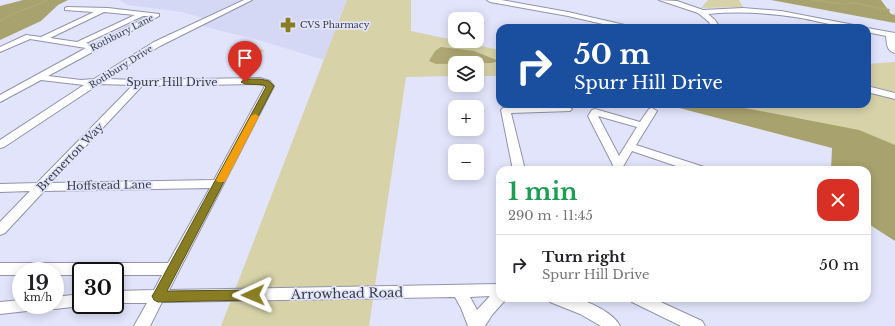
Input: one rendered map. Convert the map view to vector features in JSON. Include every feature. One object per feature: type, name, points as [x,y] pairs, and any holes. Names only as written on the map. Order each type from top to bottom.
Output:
[{"type":"street","name":"Rothbury Drive","points":[[0,145],[157,44],[250,0]]},
{"type":"street","points":[[490,0],[575,15],[612,24]]},
{"type":"street","points":[[662,0],[684,5],[702,12],[713,21],[714,24]]},
{"type":"street","name":"Rothbury Lane","points":[[0,99],[94,46],[157,15],[104,10],[67,9]]},
{"type":"street","points":[[702,12],[734,9],[768,11],[838,24]]},
{"type":"street","points":[[42,39],[104,10]]},
{"type":"street","points":[[79,44],[144,13]]},
{"type":"street","points":[[871,31],[892,35],[891,47],[895,51]]},
{"type":"street","points":[[0,50],[29,38],[94,46]]},
{"type":"street","points":[[50,71],[91,76],[99,81]]},
{"type":"street","points":[[40,77],[81,83],[99,81]]},
{"type":"street","name":"Spurr Hill Drive","points":[[99,81],[140,83],[260,82],[267,83],[270,86],[142,326]]},
{"type":"street","name":"Bremerton Way","points":[[0,230],[140,83]]},
{"type":"street","points":[[871,90],[895,96]]},
{"type":"street","points":[[518,166],[506,110],[568,109]]},
{"type":"street","points":[[618,166],[652,111]]},
{"type":"street","points":[[616,166],[592,116],[595,112],[643,126]]},
{"type":"street","points":[[630,147],[688,166]]},
{"type":"street","name":"Hoffstead Lane","points":[[0,188],[42,186],[219,184]]},
{"type":"street","points":[[0,269],[172,269]]},
{"type":"street","name":"Arrowhead Road","points":[[124,297],[496,290]]},
{"type":"street","points":[[459,291],[468,306],[476,326]]},
{"type":"street","points":[[476,326],[487,308],[496,300]]},
{"type":"street","points":[[564,302],[606,320],[612,326]]},
{"type":"street","points":[[646,302],[697,326]]},
{"type":"street","points":[[0,308],[12,307]]},
{"type":"shaded area","points":[[23,0],[68,0],[58,5],[41,21],[0,40],[0,6]]},
{"type":"shaded area","points":[[119,0],[347,0],[324,60],[262,41],[198,25],[209,20],[182,12],[128,5]]},
{"type":"shaded area","points":[[347,0],[411,0],[411,31],[448,39],[448,48],[484,48],[484,47],[496,49],[496,76],[484,76],[484,56],[448,56],[448,76],[406,77],[369,326],[221,326]]},
{"type":"shaded area","points":[[708,0],[739,0],[743,7],[701,8]]},
{"type":"shaded area","points":[[771,0],[881,0],[891,14],[895,15],[895,23]]},
{"type":"shaded area","points":[[236,45],[240,47],[265,50],[257,56],[231,53],[233,49],[229,47]]},
{"type":"shaded area","points":[[441,47],[474,51],[496,60],[496,62],[492,63],[484,63],[484,56],[448,56],[448,64],[436,64],[429,61],[435,51]]},
{"type":"shaded area","points":[[895,62],[895,92],[871,86],[871,64]]},
{"type":"shaded area","points":[[871,91],[895,97],[895,210],[871,169],[871,166],[869,166],[848,130],[738,108],[871,108]]},
{"type":"shaded area","points":[[679,108],[745,108],[859,130],[895,145],[895,241],[871,226],[871,166],[831,166],[832,148]]},
{"type":"waterway","points":[[0,21],[47,0]]},
{"type":"waterway","points":[[812,0],[845,4],[854,3],[889,10]]},
{"type":"slow traffic","points":[[221,180],[255,116]]},
{"type":"place","name":"CVS Pharmacy","points":[[288,25]]},
{"type":"route","points":[[245,82],[267,83],[270,86],[158,296],[253,295]]}]
